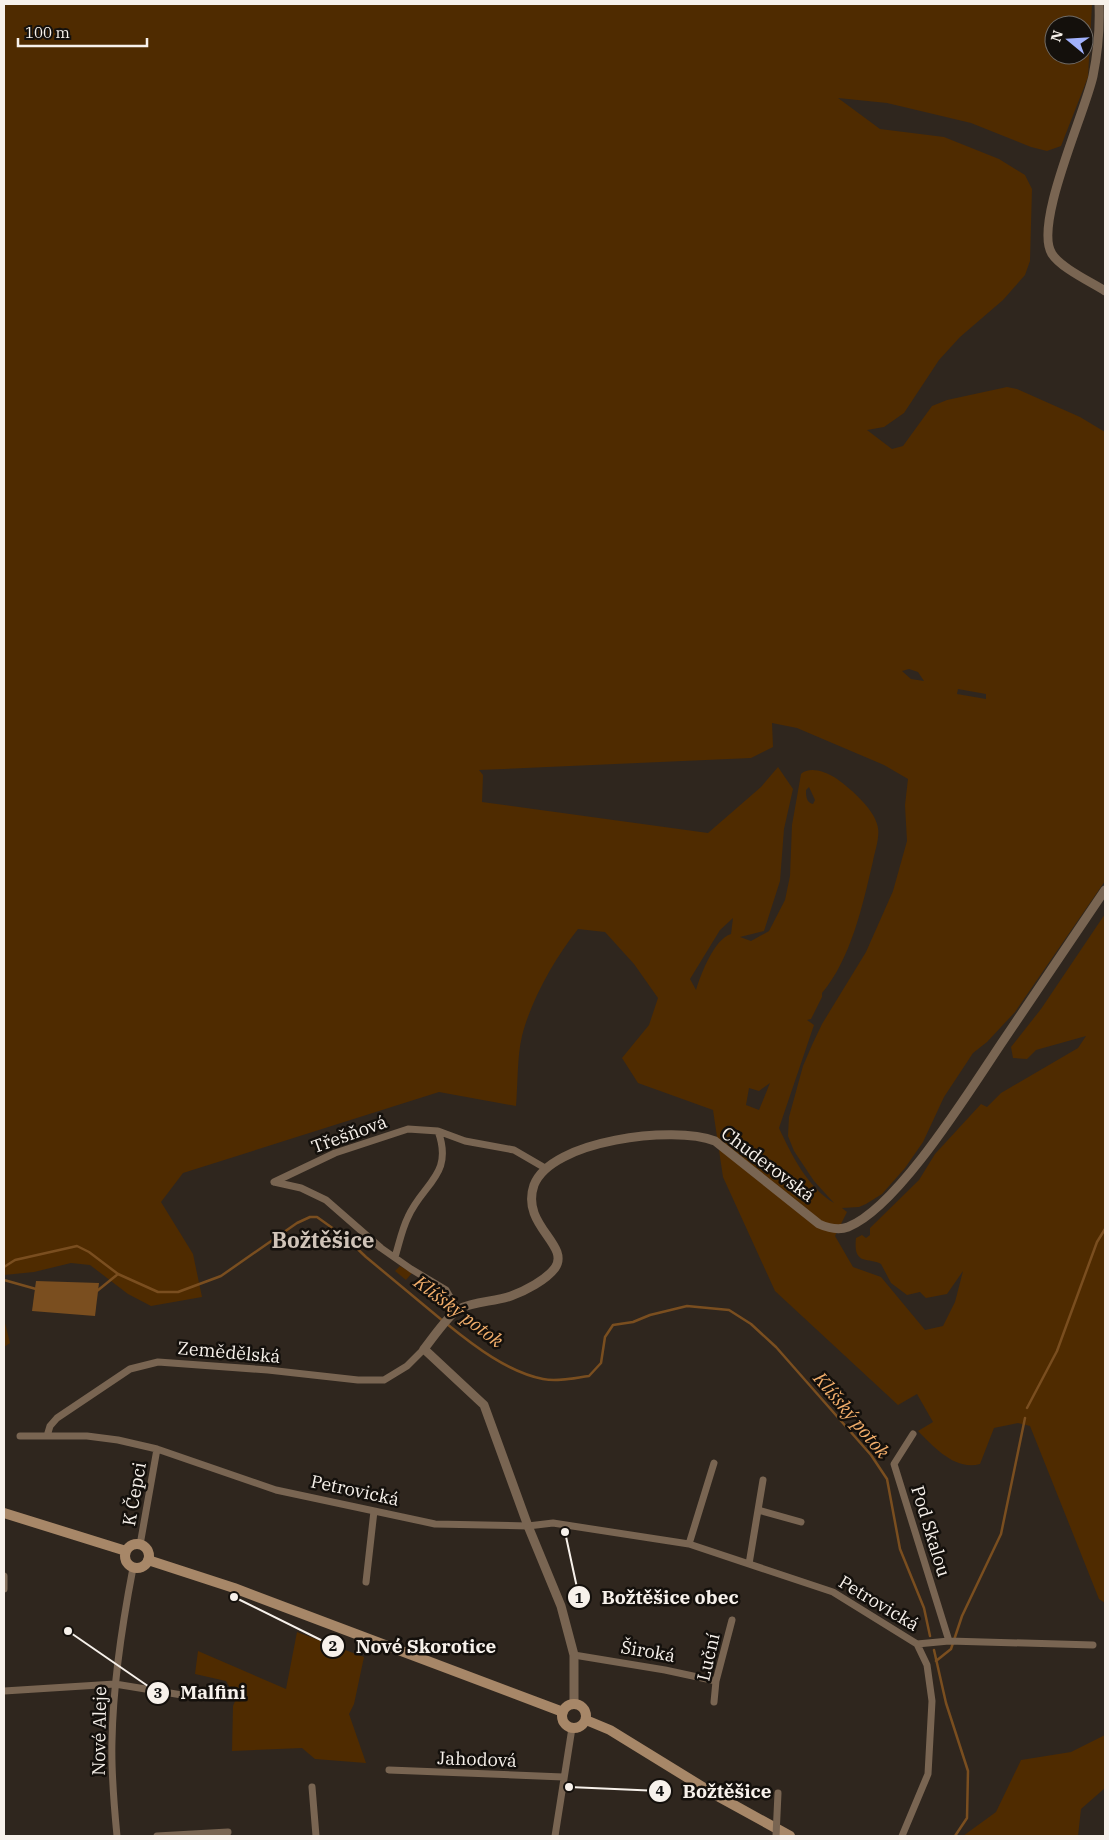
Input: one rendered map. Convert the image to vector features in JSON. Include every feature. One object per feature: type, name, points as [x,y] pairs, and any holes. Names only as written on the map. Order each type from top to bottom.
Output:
[{"type":"main road","points":[[4,1513],[126,1551]]},
{"type":"main road","points":[[140,1545],[148,1551],[148,1560],[142,1567],[133,1568],[126,1561],[126,1551],[130,1547],[140,1545]]},
{"type":"main road","points":[[148,1560],[234,1588],[562,1712]]},
{"type":"main road","points":[[574,1704],[582,1707],[586,1720],[581,1726],[572,1728],[564,1722],[562,1712],[569,1705],[574,1704]]},
{"type":"main road","points":[[586,1720],[610,1730],[714,1794],[790,1836]]},
{"type":"street","points":[[1099,4],[1100,31],[1092,77],[1055,192],[1047,237],[1052,255],[1059,262],[1105,291]]},
{"type":"street","name":"Chuderovská","points":[[545,1168],[558,1159],[627,1137],[649,1134],[693,1134],[715,1141],[819,1224],[829,1228],[847,1227],[886,1200],[910,1171],[964,1098],[1105,890]]},
{"type":"street","name":"Třešňová","points":[[395,1257],[326,1200],[301,1188],[274,1182],[335,1153],[408,1129],[438,1131],[465,1141],[514,1150],[545,1168]]},
{"type":"street","points":[[438,1131],[443,1145],[439,1172],[408,1216],[395,1257],[446,1290],[457,1309]]},
{"type":"street","points":[[545,1168],[534,1185],[531,1205],[536,1222],[555,1246],[558,1254],[556,1267],[543,1280],[510,1296],[457,1309],[424,1349],[484,1405],[528,1526],[561,1606],[574,1655],[574,1704]]},
{"type":"street","name":"Zemědělská","points":[[47,1436],[50,1426],[57,1418],[118,1376],[130,1370],[158,1362],[171,1361],[376,1380],[390,1378],[407,1366],[424,1349]]},
{"type":"street","name":"Pod Skalou","points":[[912,1434],[894,1464],[950,1641]]},
{"type":"street","name":"Petrovická","points":[[20,1436],[87,1436],[118,1440],[158,1449],[276,1490],[435,1524],[528,1526],[553,1523],[689,1544],[833,1592],[917,1644],[927,1665],[932,1701],[928,1774],[902,1836]]},
{"type":"street","name":"K Čepci","points":[[140,1545],[158,1449]]},
{"type":"street","points":[[689,1544],[714,1462]]},
{"type":"street","points":[[749,1564],[763,1480]]},
{"type":"street","points":[[758,1510],[800,1522]]},
{"type":"street","points":[[366,1582],[374,1511]]},
{"type":"street","name":"Nové Aleje","points":[[117,1836],[112,1775],[115,1684],[122,1627],[133,1568]]},
{"type":"street","points":[[4,1576],[4,1589]]},
{"type":"street","name":"Luční","points":[[714,1702],[716,1681],[732,1620]]},
{"type":"street","points":[[917,1644],[950,1641],[1093,1644]]},
{"type":"street","name":"Široká","points":[[574,1655],[665,1670],[716,1681]]},
{"type":"street","points":[[4,1691],[115,1684],[182,1694]]},
{"type":"street","points":[[555,1836],[572,1728]]},
{"type":"street","name":"Jahodová","points":[[389,1770],[563,1777]]},
{"type":"street","points":[[312,1787],[316,1836]]},
{"type":"street","points":[[776,1836],[778,1793]]},
{"type":"street","points":[[157,1836],[228,1832]]},
{"type":"shaded area","points":[[4,4],[1092,4],[1091,15],[1044,15],[1044,65],[1089,65],[1088,77],[1061,146],[1047,151],[1031,147],[971,123],[887,103],[838,98],[880,129],[944,137],[999,159],[1025,175],[1032,189],[1030,261],[1025,275],[1003,300],[960,337],[939,360],[904,413],[884,427],[867,430],[892,449],[903,446],[932,406],[947,400],[1007,387],[1017,389],[1080,417],[1105,432],[1105,881],[1015,1012],[987,1042],[973,1053],[944,1097],[923,1142],[905,1168],[882,1194],[859,1207],[842,1208],[847,1212],[835,1236],[853,1267],[881,1277],[925,1330],[943,1326],[955,1302],[963,1271],[947,1294],[926,1298],[920,1292],[907,1295],[891,1283],[881,1264],[859,1257],[856,1238],[862,1235],[866,1238],[870,1235],[870,1228],[919,1180],[935,1154],[981,1104],[987,1107],[1001,1093],[1078,1048],[1086,1036],[1036,1050],[1027,1059],[1013,1058],[1011,1047],[1041,1009],[1105,914],[1105,1603],[1099,1599],[1030,1426],[1018,1423],[994,1428],[980,1464],[962,1464],[954,1461],[938,1450],[918,1431],[933,1422],[917,1394],[898,1405],[775,1291],[723,1177],[713,1110],[638,1083],[622,1058],[649,1025],[658,998],[634,964],[605,932],[578,929],[545,980],[531,1008],[520,1044],[516,1106],[439,1092],[183,1173],[161,1202],[193,1254],[202,1297],[151,1306],[128,1294],[90,1265],[71,1263],[34,1272],[4,1275]],"holes":[[[909,669],[918,672],[924,681],[911,679],[902,671]],[[958,689],[986,694],[986,699],[957,694]],[[772,723],[797,728],[884,765],[908,779],[905,805],[907,841],[893,891],[866,952],[822,1024],[812,1045],[803,1066],[789,1117],[788,1136],[794,1151],[814,1181],[834,1203],[808,1180],[779,1128],[814,1025],[807,1020],[811,1019],[822,997],[822,993],[841,964],[855,930],[865,895],[878,838],[875,818],[865,804],[846,786],[830,775],[813,770],[801,774],[792,825],[790,876],[785,900],[769,931],[751,941],[740,937],[764,931],[780,881],[784,829],[793,789],[778,767],[761,787],[708,833],[482,802],[483,775],[479,770],[751,758],[773,747]],[[809,787],[815,800],[813,804],[808,800],[806,790]],[[733,918],[731,934],[725,937],[714,950],[696,990],[690,979],[720,930]],[[770,1083],[759,1110],[746,1105],[749,1088],[759,1091]]]},
{"type":"shaded area","points":[[400,1266],[412,1273],[406,1280],[395,1271]]},
{"type":"shaded area","points":[[36,1281],[99,1283],[95,1316],[32,1311]]},
{"type":"shaded area","points":[[443,1292],[454,1308],[451,1311],[437,1300]]},
{"type":"shaded area","points":[[4,1319],[10,1343],[4,1347]]},
{"type":"shaded area","points":[[297,1632],[364,1657],[354,1704],[349,1714],[366,1763],[315,1759],[302,1748],[232,1751],[233,1706],[236,1699],[226,1681],[195,1674],[198,1651],[286,1689]]},
{"type":"shaded area","points":[[1105,1735],[1105,1788],[1081,1809],[1078,1836],[963,1836],[996,1812],[1021,1760],[1071,1752]]},
{"type":"waterway","name":"Klíšský potok","points":[[4,1267],[15,1260],[77,1246],[89,1252],[118,1274],[158,1292],[178,1292],[221,1276],[297,1223],[310,1217],[317,1217],[345,1237],[366,1257],[443,1321]]},
{"type":"waterway","points":[[1027,1408],[1057,1351],[1097,1242],[1105,1229]]},
{"type":"waterway","points":[[97,1291],[118,1274]]},
{"type":"waterway","points":[[4,1280],[36,1289]]},
{"type":"waterway","name":"Klíšský potok","points":[[447,1324],[468,1341],[517,1371],[530,1376],[554,1380],[589,1376],[601,1363],[605,1337],[613,1325],[633,1322],[650,1315],[687,1306],[729,1310],[751,1324],[776,1347],[871,1455],[887,1479],[900,1549],[924,1608],[930,1636]]},
{"type":"waterway","points":[[936,1661],[951,1649],[962,1616],[1001,1534],[1025,1418]]},
{"type":"waterway","name":"Klíšský potok","points":[[934,1650],[946,1703],[968,1771],[967,1818],[955,1836]]},
{"type":"place","name":"Božtěšice obec","points":[[565,1532]]},
{"type":"place","name":"Nové Skorotice","points":[[234,1597]]},
{"type":"place","name":"Malfini","points":[[68,1631]]},
{"type":"place","name":"Božtěšice","points":[[569,1787]]},
{"type":"district","name":"Božtěšice","points":[[323,1239]]}]
